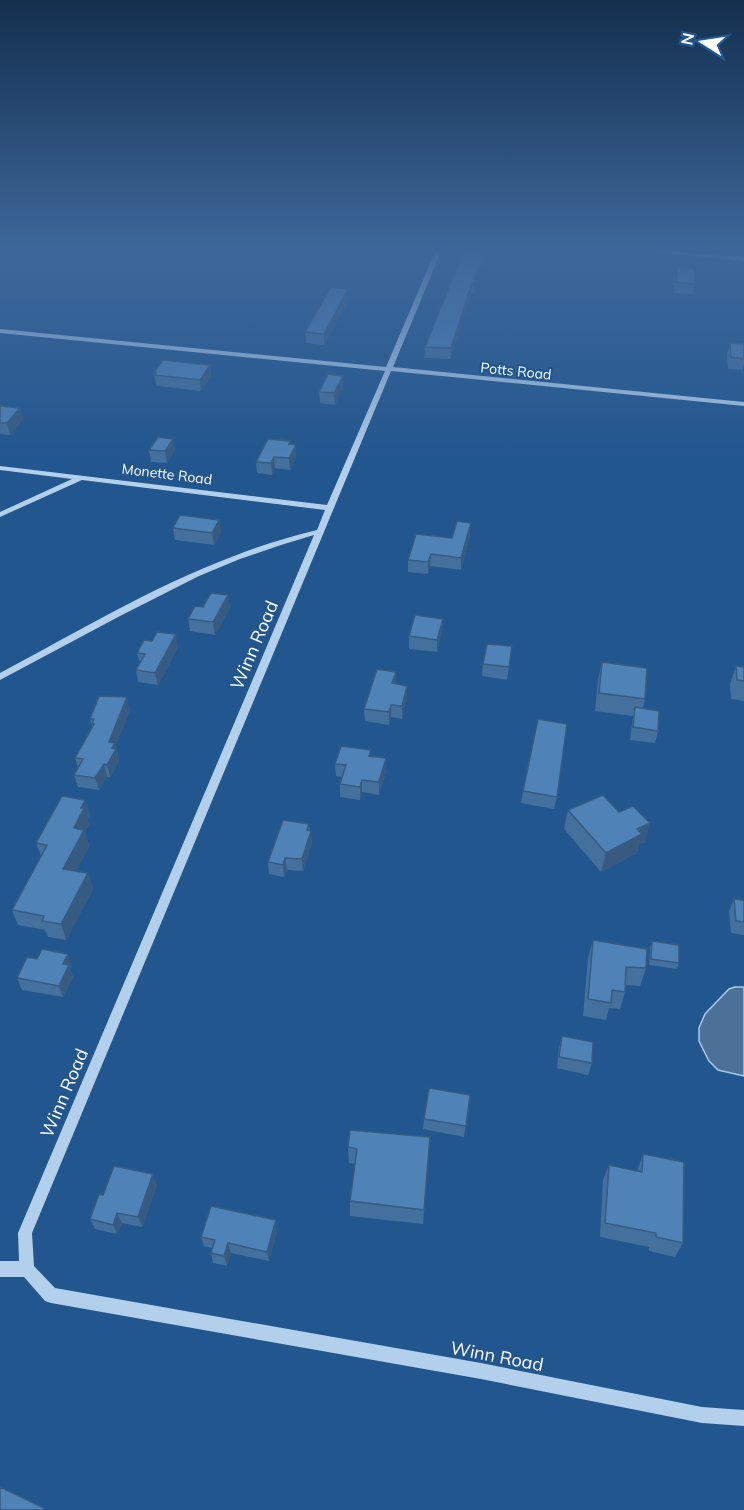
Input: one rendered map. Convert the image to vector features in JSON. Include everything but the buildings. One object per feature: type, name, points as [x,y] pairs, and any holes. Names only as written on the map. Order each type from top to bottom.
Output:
[{"type":"street","name":"Winn Road","points":[[408,322],[25,1233],[27,1269],[51,1295],[481,1371],[702,1415],[744,1418]]},
{"type":"street","name":"Potts Road","points":[[0,331],[744,404]]},
{"type":"street","name":"Monette Road","points":[[0,468],[331,508]]},
{"type":"street","points":[[0,514],[82,478]]},
{"type":"street","points":[[0,677],[186,578],[280,540],[321,531]]},
{"type":"street","points":[[0,1269],[27,1269]]},
{"type":"water","points":[[744,987],[744,1076],[718,1070],[709,1061],[699,1041],[699,1028],[705,1014],[729,989]]}]
